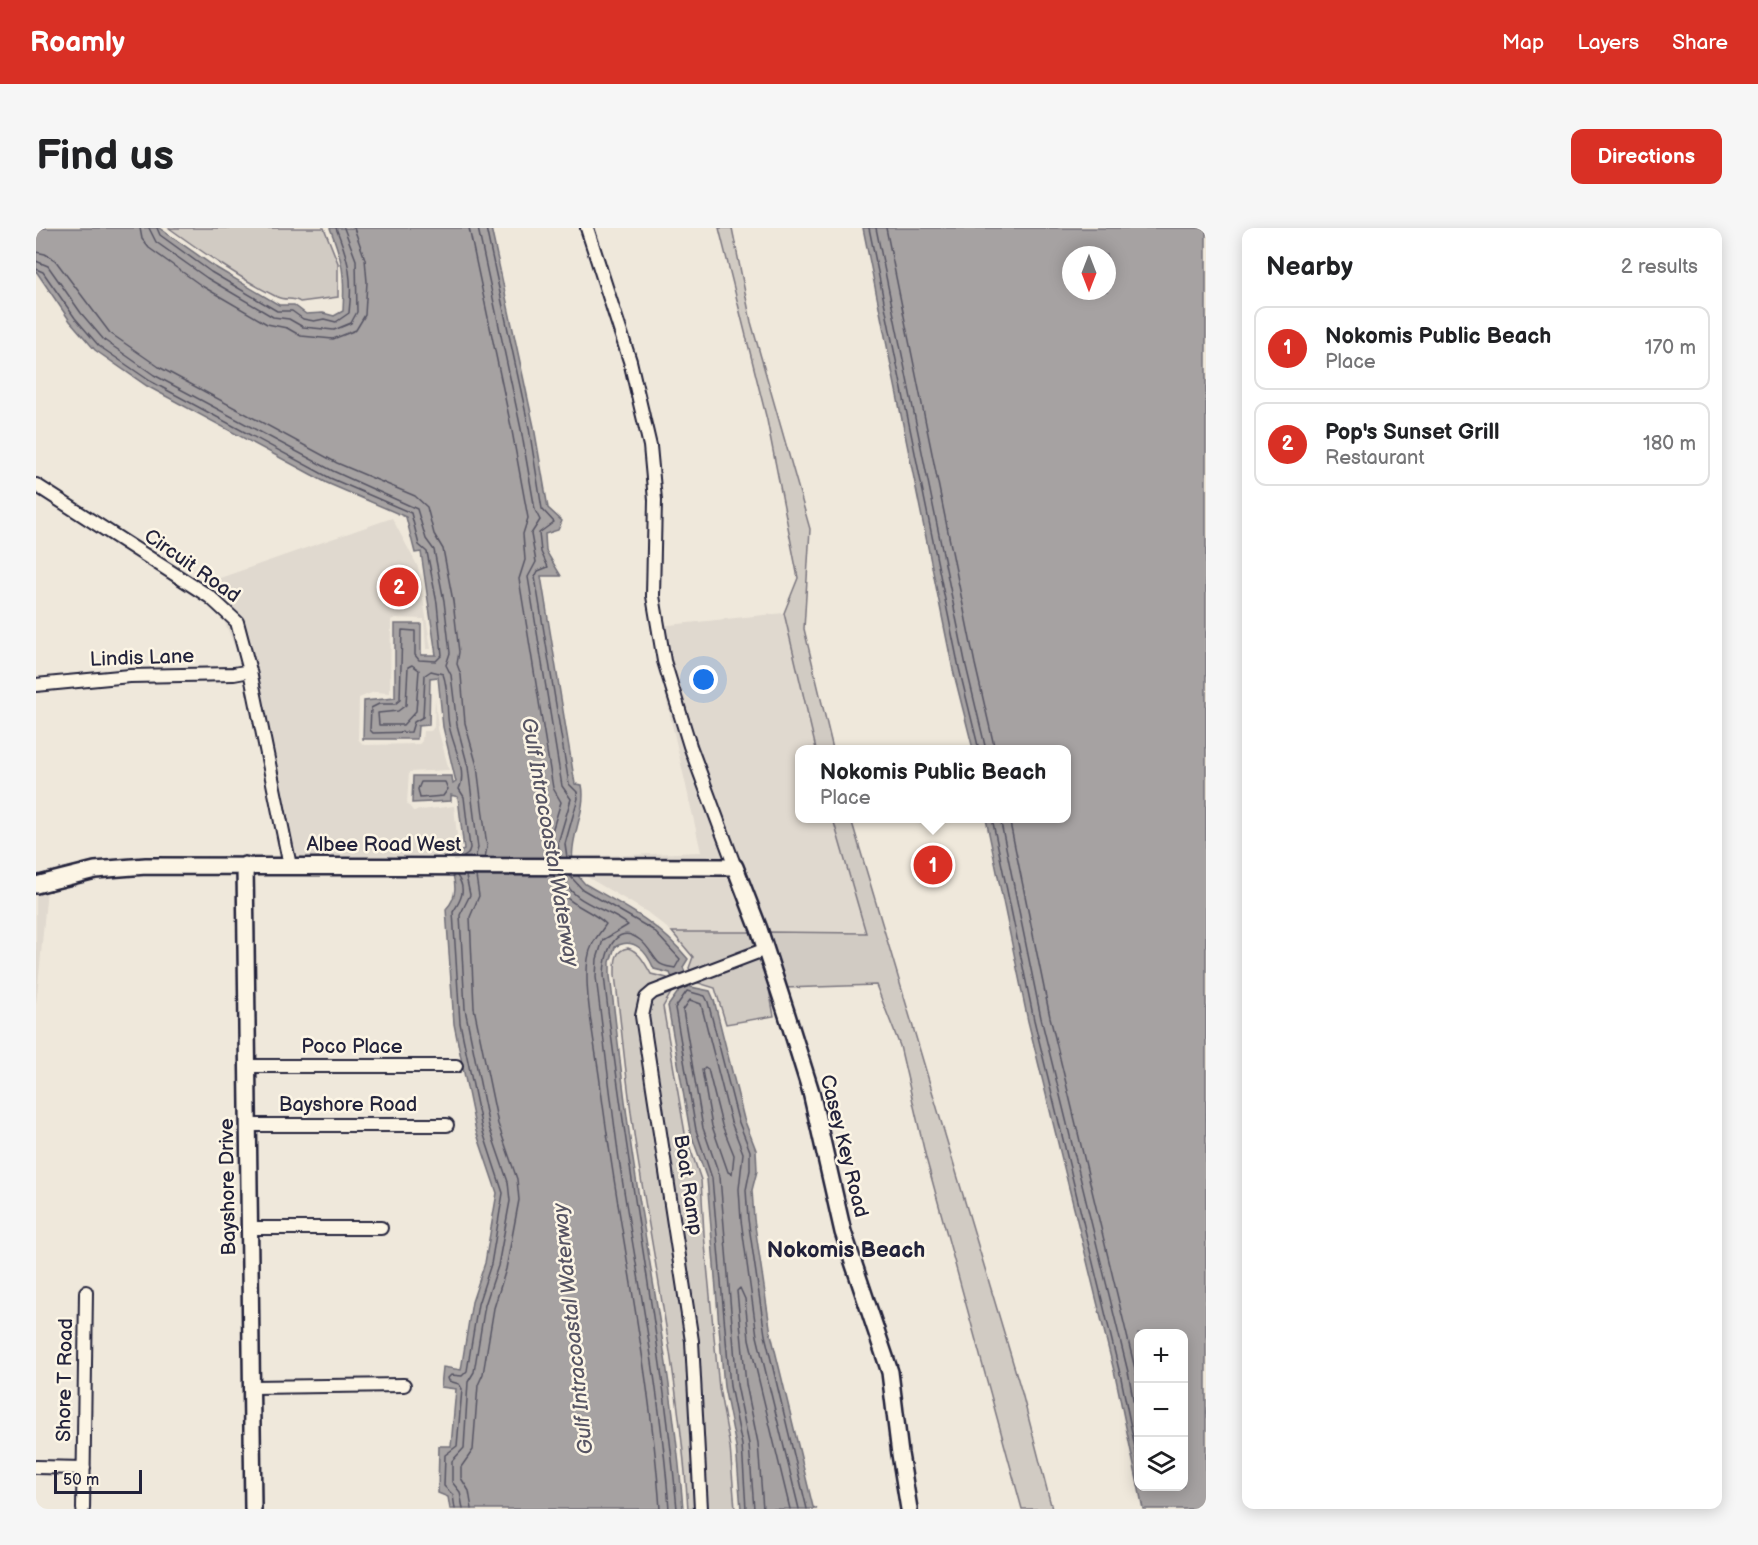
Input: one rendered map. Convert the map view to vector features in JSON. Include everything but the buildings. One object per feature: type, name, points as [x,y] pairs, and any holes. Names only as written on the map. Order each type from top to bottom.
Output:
[{"type":"street","points":[[587,228],[630,361],[650,446],[655,500],[653,596],[664,661],[690,746],[735,867]]},
{"type":"street","name":"Circuit Road","points":[[36,485],[210,597],[231,614],[239,626],[250,670],[290,866]]},
{"type":"street","name":"Lindis Lane","points":[[36,685],[105,677],[234,674],[250,670]]},
{"type":"street","name":"Albee Road West","points":[[36,885],[69,875],[120,867],[245,865],[735,867]]},
{"type":"street","name":"Bayshore Drive","points":[[245,865],[253,1509]]},
{"type":"street","name":"Casey Key Road","points":[[735,867],[766,949],[811,1092],[843,1232],[890,1371],[909,1509]]},
{"type":"street","name":"Boat Ramp","points":[[701,1509],[692,1341],[642,1016],[646,998],[666,987],[766,949]]},
{"type":"street","name":"Poco Place","points":[[248,1066],[456,1066]]},
{"type":"street","name":"Bayshore Road","points":[[248,1125],[447,1125]]},
{"type":"street","points":[[250,1228],[381,1228]]},
{"type":"street","name":"Shore T Road","points":[[83,1509],[86,1292]]},
{"type":"street","points":[[252,1387],[404,1385]]},
{"type":"street","name":"Shore T Road","points":[[36,1467],[84,1468]]},
{"type":"shaded area","points":[[169,228],[324,228],[338,263],[338,297],[300,302],[277,297],[235,273]]},
{"type":"shaded area","points":[[719,228],[732,228],[751,322],[810,529],[804,629],[832,745],[815,745],[784,613],[798,578],[767,420]]},
{"type":"shaded area","points":[[392,518],[418,567],[431,649],[426,649],[424,619],[395,618],[391,620],[390,693],[374,692],[359,698],[358,739],[364,745],[419,744],[422,741],[423,731],[431,731],[434,727],[435,698],[438,729],[449,770],[409,772],[407,803],[413,811],[454,806],[458,846],[446,847],[443,856],[289,857],[249,682],[223,618],[194,587]]},
{"type":"shaded area","points":[[784,613],[815,745],[795,745],[795,823],[834,823],[866,933],[767,932],[741,861],[579,860],[579,857],[701,852],[650,627]]},
{"type":"shaded area","points":[[834,823],[852,823],[1022,1393],[1052,1509],[1022,1509],[926,1158],[900,1046],[876,985],[785,988],[767,932],[866,933]]},
{"type":"shaded area","points":[[582,874],[731,874],[754,932],[672,932],[647,912]]},
{"type":"shaded area","points":[[47,888],[40,966],[36,1005],[36,892]]},
{"type":"shaded area","points":[[672,932],[754,932],[772,988],[769,989],[774,1016],[726,1024],[715,988],[695,982],[689,968],[693,957]]},
{"type":"shaded area","points":[[628,948],[639,955],[651,974],[667,978],[672,991],[663,1007],[685,1133],[701,1180],[719,1388],[730,1447],[735,1509],[688,1509],[680,1422],[635,1142],[615,975],[615,962],[618,954]]},
{"type":"water","name":"Gulf Intracoastal Waterway","points":[[36,228],[159,228],[215,267],[279,305],[294,305],[306,314],[323,313],[334,316],[343,311],[344,288],[338,250],[330,228],[491,228],[534,427],[548,508],[562,521],[558,530],[545,534],[546,551],[561,576],[541,576],[575,784],[582,785],[583,798],[575,836],[573,861],[577,873],[585,884],[640,916],[677,946],[688,959],[683,967],[691,987],[710,991],[714,1000],[744,1119],[756,1150],[757,1171],[752,1190],[754,1219],[771,1334],[813,1507],[817,1509],[741,1509],[736,1446],[724,1387],[707,1179],[690,1131],[668,1006],[678,992],[670,973],[654,969],[644,952],[628,943],[615,947],[610,962],[610,976],[630,1142],[668,1380],[683,1509],[450,1509],[448,1497],[438,1493],[439,1446],[451,1446],[456,1389],[441,1387],[443,1367],[461,1370],[472,1302],[485,1263],[497,1193],[476,1131],[454,1024],[446,909],[451,903],[455,889],[448,852],[455,854],[464,850],[458,797],[451,795],[451,801],[412,803],[413,776],[452,776],[453,784],[456,782],[443,727],[438,677],[430,678],[429,725],[418,726],[417,739],[363,739],[364,701],[395,698],[395,624],[421,624],[421,655],[436,655],[421,552],[415,553],[406,517],[327,483],[147,386],[95,350],[70,321],[36,271]]},
{"type":"water","points":[[863,228],[1206,228],[1206,1509],[1143,1509],[1139,1491],[1188,1491],[1188,1329],[1134,1329],[1134,1466],[1116,1379],[1028,1021],[987,823],[1071,823],[1071,745],[972,745],[953,670]]},
{"type":"place","name":"Pop's Sunset Grill","points":[[399,587]]},
{"type":"place","name":"Nokomis Public Beach","points":[[933,865]]},
{"type":"district","name":"Nokomis Beach","points":[[846,1250]]}]
